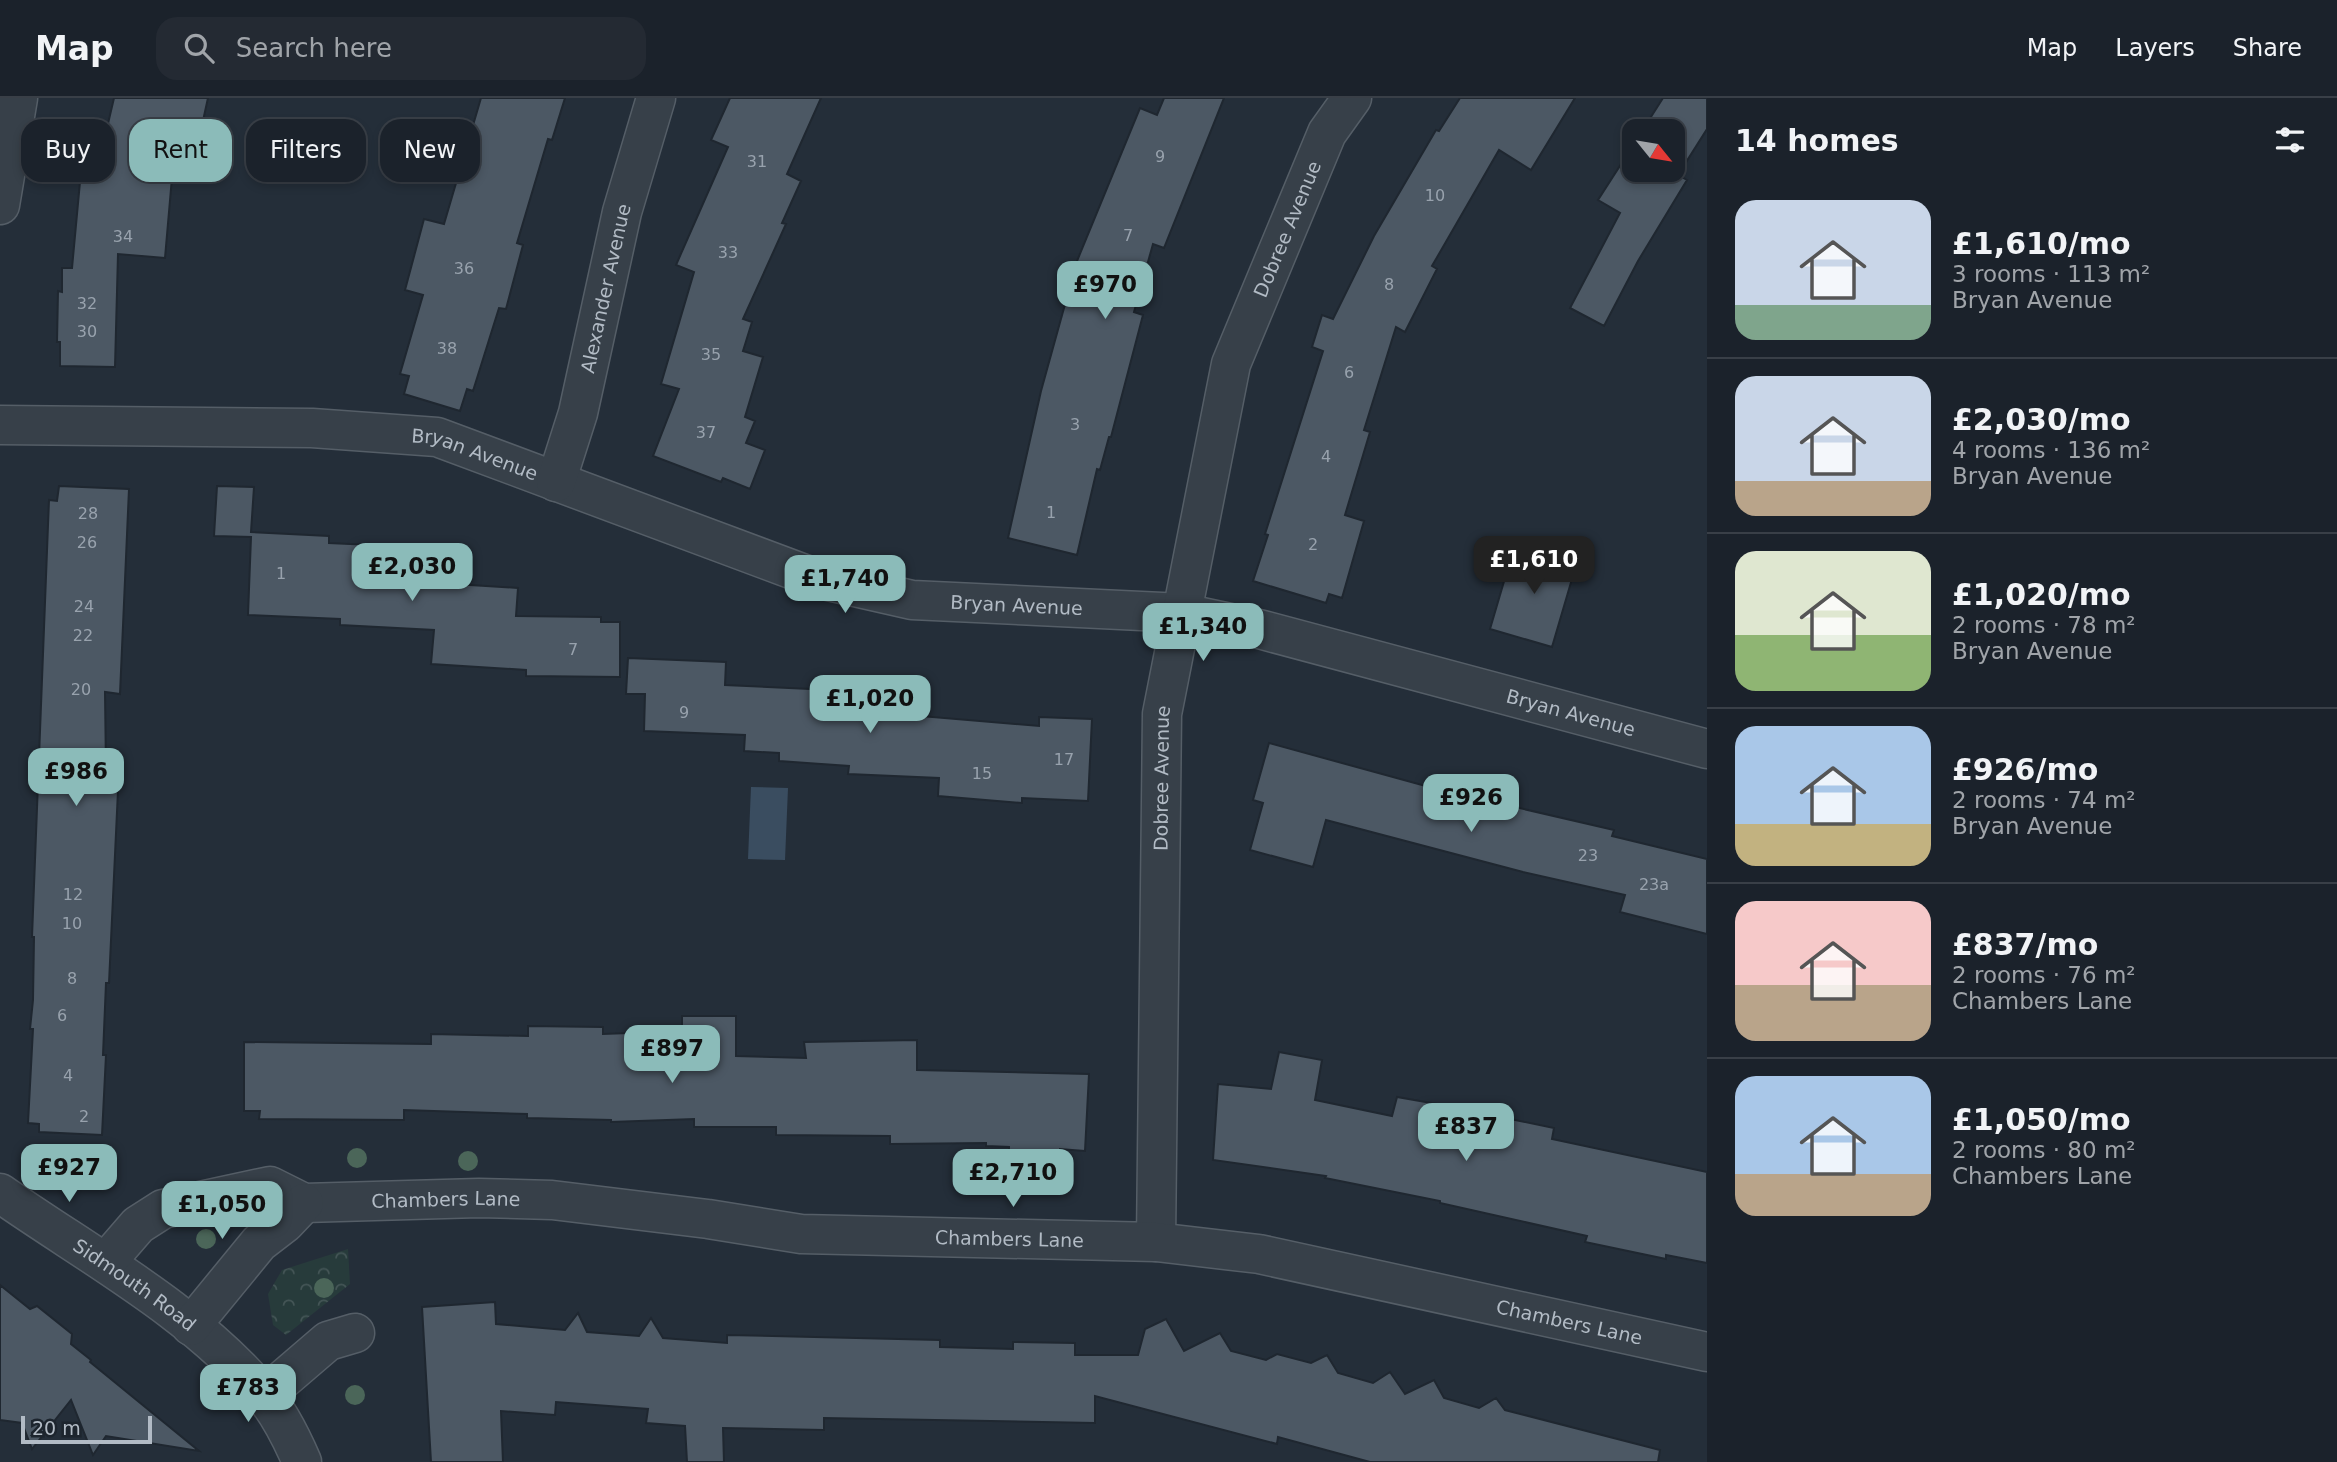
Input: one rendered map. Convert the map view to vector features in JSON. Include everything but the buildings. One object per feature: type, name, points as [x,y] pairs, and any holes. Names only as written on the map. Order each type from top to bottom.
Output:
[{"type":"street","points":[[0,205],[18,98]]},
{"type":"street","name":"Alexander Avenue","points":[[556,482],[578,413],[622,212],[656,98]]},
{"type":"street","name":"Dobree Avenue","points":[[1156,1242],[1162,714],[1231,364],[1327,133],[1352,98]]},
{"type":"street","name":"Bryan Avenue","points":[[0,425],[312,428],[438,437],[815,578],[912,600],[1183,613],[1259,629],[1707,749]]},
{"type":"street","name":"Chambers Lane","points":[[106,1262],[138,1225],[163,1209],[270,1186],[304,1203],[479,1198],[552,1200],[708,1219],[801,1234],[1156,1242],[1259,1254],[1707,1352]]},
{"type":"street","name":"Sidmouth Road","points":[[0,1194],[106,1262],[233,1361],[265,1395],[294,1443],[302,1462]]},
{"type":"street","points":[[227,1194],[258,1243]]},
{"type":"street","points":[[191,1326],[258,1243],[285,1223],[304,1203]]},
{"type":"street","points":[[265,1395],[328,1341],[355,1334]]},
{"type":"green space","points":[[348,1249],[350,1284],[286,1335],[273,1325],[268,1294],[282,1270]]},
{"type":"water","points":[[751,787],[788,788],[785,860],[748,859]]}]
